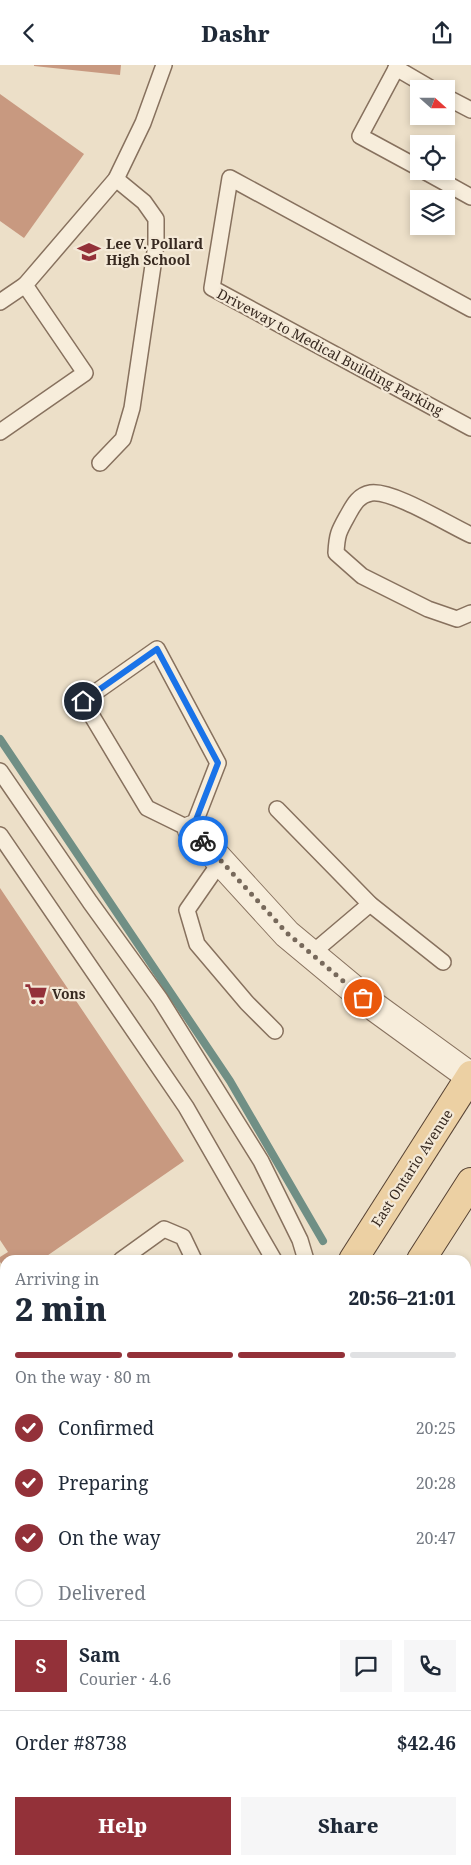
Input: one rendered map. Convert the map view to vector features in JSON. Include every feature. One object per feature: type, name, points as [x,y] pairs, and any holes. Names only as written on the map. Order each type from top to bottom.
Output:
[{"type":"main road","name":"East Ontario Avenue","points":[[356,1255],[471,1076]]},
{"type":"main road","points":[[424,1255],[471,1182]]},
{"type":"street","points":[[192,830],[287,933],[376,1008],[471,1076]]},
{"type":"lane","points":[[0,302],[25,285],[116,179],[143,123],[164,65]]},
{"type":"lane","points":[[410,163],[360,136],[397,67],[418,80]]},
{"type":"lane","points":[[455,102],[471,110]]},
{"type":"lane","name":"Driveway to Medical Building Parking","points":[[471,309],[230,178],[212,288],[471,428]]},
{"type":"lane","points":[[100,463],[123,439],[132,408],[156,245],[156,219],[144,202],[116,179]]},
{"type":"lane","points":[[440,180],[471,197]]},
{"type":"lane","points":[[0,432],[85,373],[25,285]]},
{"type":"lane","points":[[471,535],[416,507],[384,495],[370,493],[355,501],[337,534],[336,553],[362,576],[428,609],[457,619],[471,613]]},
{"type":"lane","points":[[157,649],[218,763],[192,830],[147,808],[83,701],[157,649]]},
{"type":"lane","points":[[0,771],[90,902],[160,999],[262,1161],[300,1241],[304,1255]]},
{"type":"lane","points":[[276,809],[370,904],[443,962]]},
{"type":"lane","points":[[0,835],[186,1107],[271,1255]]},
{"type":"lane","points":[[221,861],[187,910],[197,944],[247,1003],[275,1031]]},
{"type":"lane","points":[[311,954],[370,904]]},
{"type":"lane","points":[[128,1255],[164,1229],[183,1237],[192,1255]]},
{"type":"building","points":[[34,65],[121,65],[120,75]]},
{"type":"building","points":[[0,94],[84,154],[24,238],[0,221]]},
{"type":"building","name":"Vons","points":[[0,888],[184,1161],[48,1255],[3,1255],[8,1252],[0,1240]]},
{"type":"waterway","points":[[0,739],[230,1081],[323,1241]]},
{"type":"way so far","points":[[203,841],[287,933],[363,998]]},
{"type":"place","name":"Lee V. Pollard High School","points":[[89,252]]},
{"type":"place","name":"Vons","points":[[36,994]]},
{"type":"route","points":[[83,701],[157,649],[218,763],[192,830],[203,841]]}]
